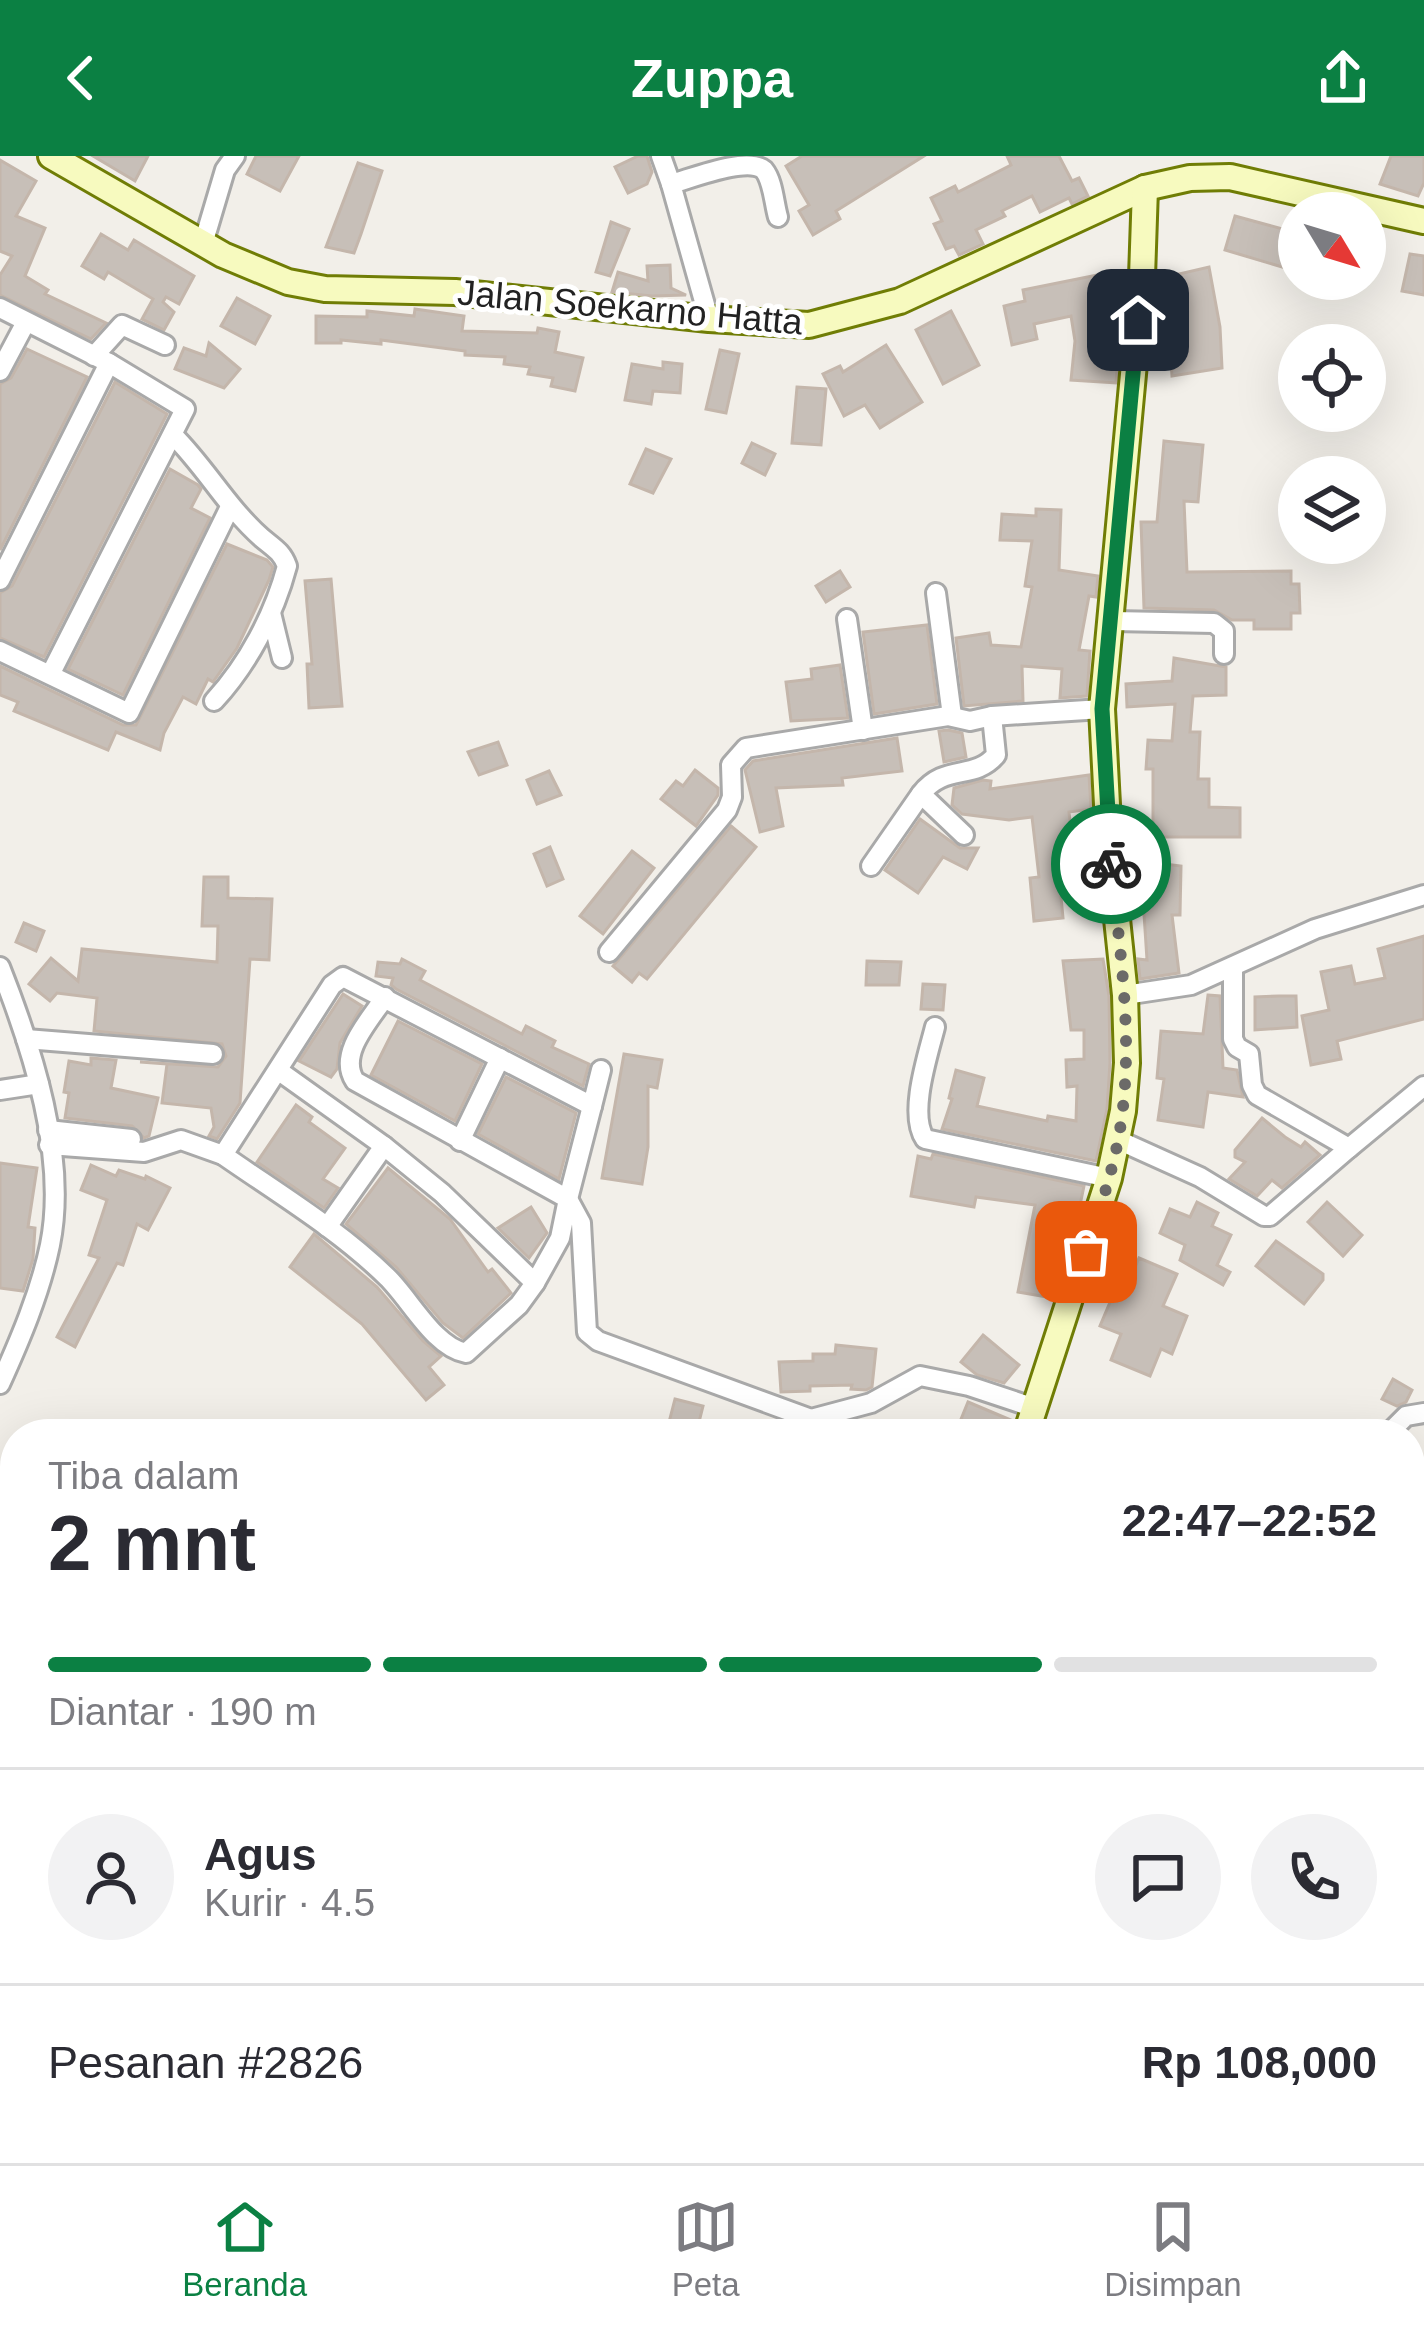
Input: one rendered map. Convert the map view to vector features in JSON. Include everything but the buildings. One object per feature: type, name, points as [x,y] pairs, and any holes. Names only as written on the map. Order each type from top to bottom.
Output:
[{"type":"street","name":"Jalan Soekarno Hatta","points":[[51,156],[255,272],[325,289],[455,292],[809,325],[900,302],[1145,188],[1190,178],[1230,177],[1424,221]]},
{"type":"street","points":[[203,244],[225,170],[235,156]]},
{"type":"street","points":[[661,156],[709,319]]},
{"type":"street","points":[[671,184],[722,166],[750,162],[759,165],[768,179],[778,217]]},
{"type":"street","points":[[1031,1419],[1109,1178],[1127,1063],[1102,709],[1113,621],[1145,188]]},
{"type":"street","points":[[0,308],[184,407],[51,674]]},
{"type":"street","points":[[0,371],[26,322]]},
{"type":"street","points":[[0,580],[101,359],[122,325],[165,345]]},
{"type":"street","points":[[173,435],[208,474],[229,509],[285,559],[286,573],[271,613],[239,673],[214,701]]},
{"type":"street","points":[[0,651],[129,713],[229,509]]},
{"type":"street","points":[[936,593],[952,716]]},
{"type":"street","points":[[271,613],[282,658]]},
{"type":"street","points":[[847,619],[863,730]]},
{"type":"street","points":[[1113,621],[1214,622],[1224,632],[1224,654]]},
{"type":"street","points":[[609,952],[727,810],[732,797],[731,765],[741,751],[952,716],[970,722],[992,716],[1102,709]]},
{"type":"street","points":[[871,866],[921,794],[943,774],[983,767],[992,760],[996,755],[992,716]]},
{"type":"street","points":[[921,794],[964,835]]},
{"type":"street","points":[[1125,995],[1191,985],[1315,929],[1424,895]]},
{"type":"street","points":[[0,967],[39,1084],[49,1137],[54,1210],[50,1245],[21,1339],[0,1384]]},
{"type":"street","points":[[1232,969],[1233,1039],[1249,1054],[1254,1090],[1349,1148]]},
{"type":"street","points":[[224,1155],[339,978],[349,978],[592,1106]]},
{"type":"street","points":[[385,997],[348,1056],[349,1072],[364,1089],[568,1199],[581,1223],[589,1335],[792,1419]]},
{"type":"street","points":[[935,1027],[921,1084],[919,1131],[925,1139],[1109,1178]]},
{"type":"street","points":[[26,1040],[213,1054]]},
{"type":"street","points":[[460,1141],[500,1058]]},
{"type":"street","points":[[49,1137],[166,1144],[181,1140],[224,1155],[327,1227],[389,1279],[448,1346],[461,1354],[477,1347],[535,1283],[560,1238],[601,1070]]},
{"type":"street","points":[[279,1071],[442,1192],[535,1283]]},
{"type":"street","points":[[0,1090],[39,1084]]},
{"type":"street","points":[[1118,1140],[1163,1158],[1270,1216],[1424,1086]]},
{"type":"street","points":[[327,1227],[384,1146]]},
{"type":"street","points":[[0,1333],[21,1339]]},
{"type":"street","points":[[828,1419],[871,1403],[920,1376],[1035,1408]]},
{"type":"way so far","points":[[1086,1252],[1118,1140],[1127,1063],[1111,864]]},
{"type":"route","points":[[1111,864],[1102,709],[1138,320]]}]
